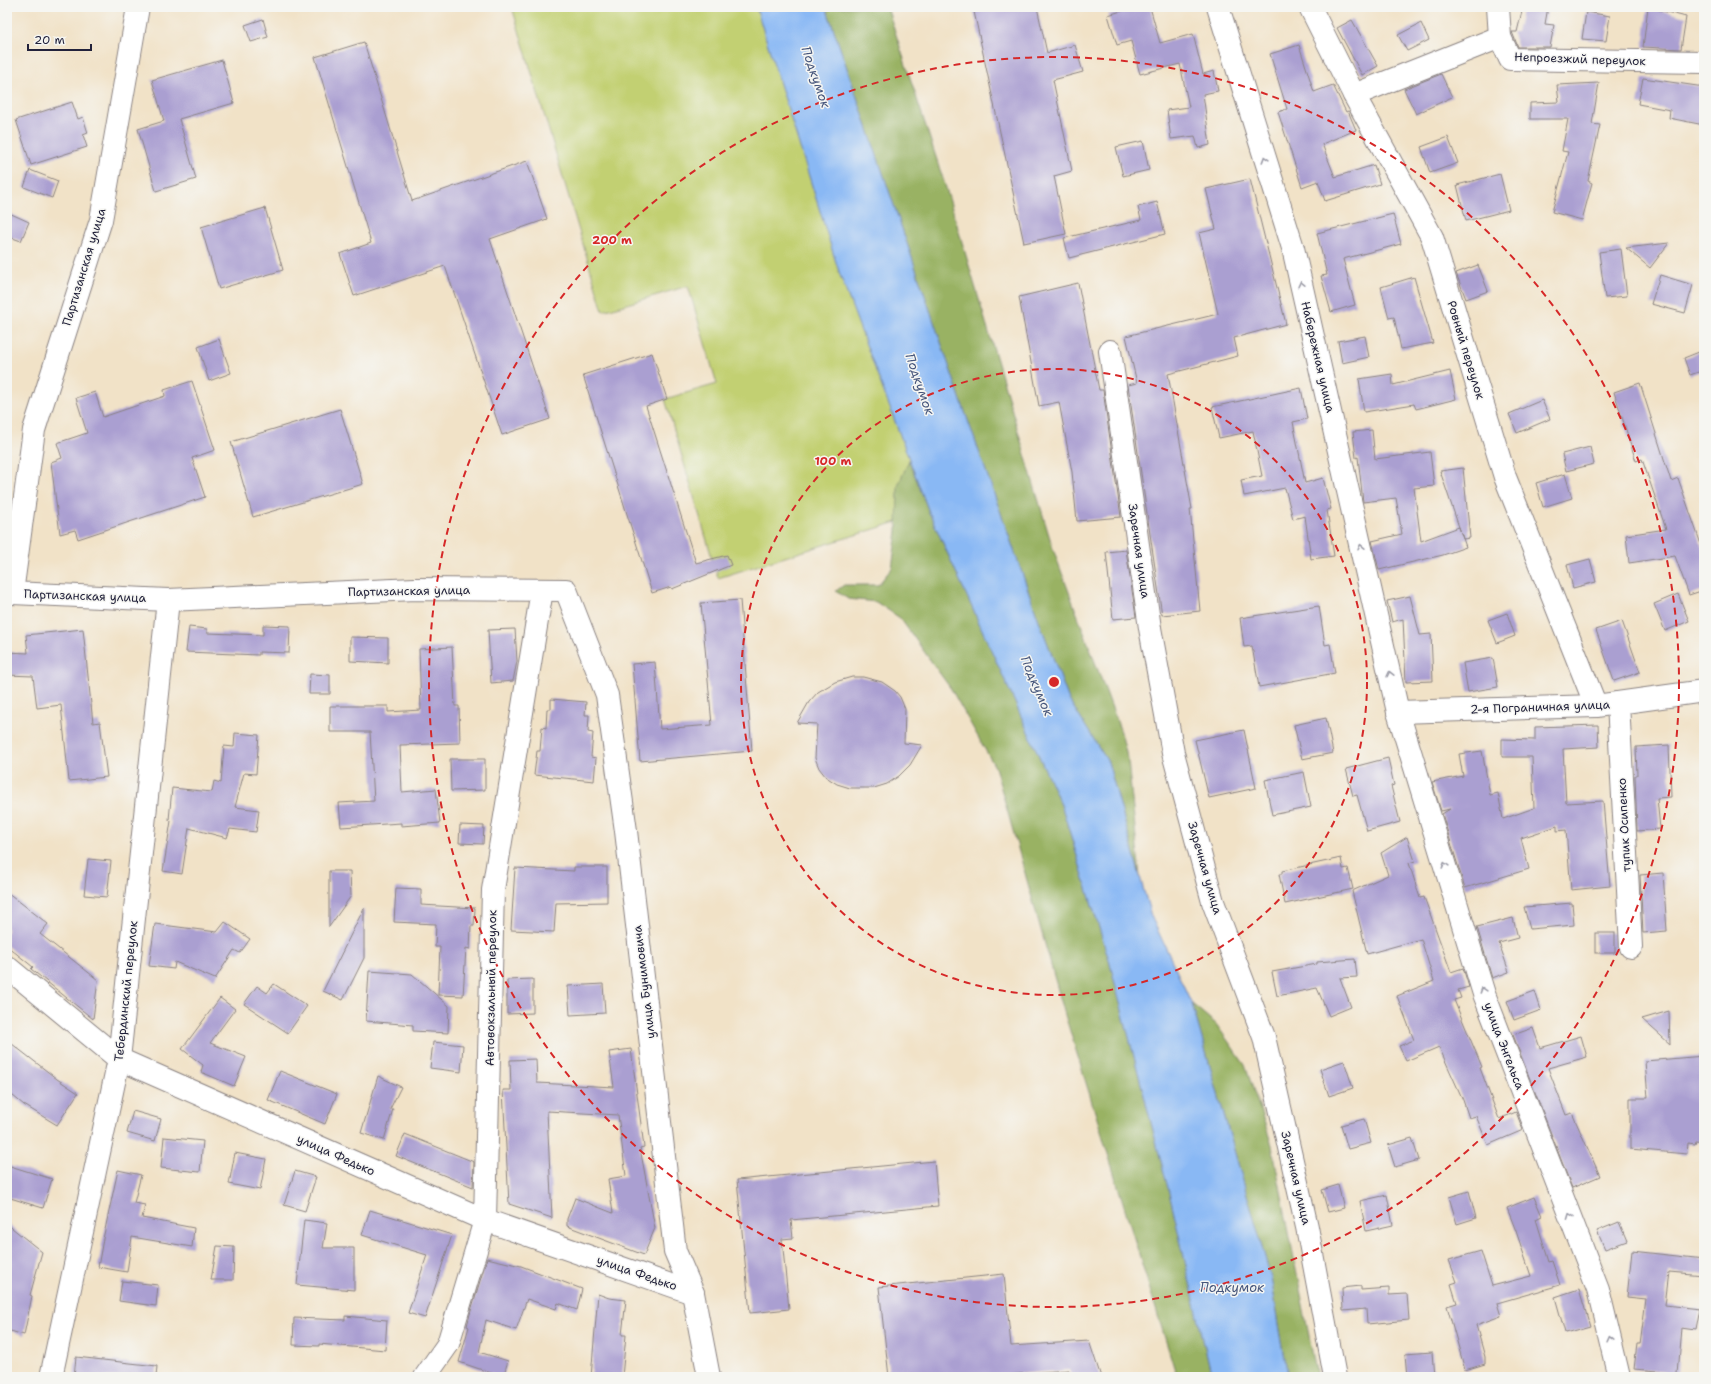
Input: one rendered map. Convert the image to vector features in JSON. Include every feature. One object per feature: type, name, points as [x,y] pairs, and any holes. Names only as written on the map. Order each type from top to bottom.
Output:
[{"type":"street","name":"Партизанская улица","points":[[138,7],[101,220],[34,430],[10,593],[168,600],[415,589],[566,590]]},
{"type":"street","name":"Набережная улица","points":[[1218,7],[1293,248],[1398,712]]},
{"type":"street","name":"Ровный переулок","points":[[1310,7],[1354,95],[1432,237],[1505,477],[1596,706]]},
{"type":"street","name":"Непроезжий переулок","points":[[1498,7],[1500,37],[1510,59],[1704,62]]},
{"type":"street","points":[[1354,95],[1500,37]]},
{"type":"street","name":"Заречная улица","points":[[1110,351],[1150,628],[1173,753],[1213,902],[1264,1037],[1307,1227],[1335,1377]]},
{"type":"street","name":"Автовокзальный переулок","points":[[425,1377],[448,1344],[485,1220],[493,890],[542,590]]},
{"type":"street","name":"улица Бунимовича","points":[[566,590],[607,695],[626,831],[675,1251],[693,1293],[709,1377]]},
{"type":"street","name":"Тебердинский переулок","points":[[51,1377],[119,1059],[168,600]]},
{"type":"street","name":"2-я Пограничная улица","points":[[1398,712],[1596,706],[1704,691]]},
{"type":"street","name":"тупик Осипенко","points":[[1618,703],[1631,947]]},
{"type":"street","name":"улица Энгельса","points":[[1398,712],[1484,994],[1598,1289],[1619,1377]]},
{"type":"street","name":"улица Федько","points":[[7,967],[119,1059],[485,1220],[693,1293]]},
{"type":"green space","points":[[512,7],[756,7],[840,275],[929,512],[718,578],[665,399],[717,384],[688,286],[603,311]]},
{"type":"green space","points":[[826,7],[887,7],[946,188],[1053,549],[1121,732],[1128,761],[1140,876],[1108,762],[1069,700],[1038,618],[960,398]]},
{"type":"green space","points":[[909,460],[929,512],[1062,807],[1109,960],[1168,1188],[1212,1377],[1177,1377],[1065,1015],[995,767],[951,689],[900,618],[876,602],[848,599],[836,591],[844,585],[878,585],[892,568],[897,531],[898,486]]},
{"type":"green space","points":[[1192,1004],[1216,1024],[1245,1065],[1272,1145],[1317,1377],[1288,1377],[1271,1278]]},
{"type":"water","name":"Подкумок","points":[[756,7],[826,7],[960,398],[1038,618],[1069,700],[1108,762],[1151,916],[1192,1004],[1271,1278],[1288,1377],[1212,1377],[1168,1188],[1109,960],[1062,807],[929,512],[840,275]]},
{"type":"building","points":[[973,7],[1037,7],[1047,53],[1075,45],[1083,72],[1053,80],[1072,171],[1054,176],[1066,234],[1024,243]]},
{"type":"building","points":[[1135,7],[1150,7],[1160,43],[1193,34],[1203,74],[1214,71],[1218,91],[1203,94],[1210,145],[1198,148],[1195,136],[1171,139],[1167,110],[1189,107],[1180,64],[1140,74],[1131,41],[1117,45],[1108,15]]},
{"type":"building","points":[[1523,7],[1548,7],[1545,24],[1554,25],[1550,47],[1518,47],[1512,32],[1517,32]]},
{"type":"building","points":[[1648,7],[1686,17],[1681,49],[1643,47]]},
{"type":"building","points":[[1586,12],[1610,16],[1606,41],[1582,39]]},
{"type":"building","points":[[263,19],[268,37],[251,42],[245,25]]},
{"type":"building","points":[[1352,20],[1378,66],[1362,75],[1337,28]]},
{"type":"building","points":[[1421,23],[1429,40],[1407,51],[1398,35]]},
{"type":"building","points":[[364,42],[412,201],[527,161],[547,219],[490,239],[550,419],[502,435],[445,266],[354,296],[340,254],[371,243],[315,57]]},
{"type":"building","points":[[1299,45],[1314,92],[1333,85],[1346,112],[1348,111],[1356,130],[1322,144],[1335,177],[1374,165],[1380,184],[1325,201],[1318,181],[1302,187],[1278,112],[1287,109],[1270,54]]},
{"type":"building","points":[[222,60],[234,103],[179,119],[196,179],[156,191],[138,129],[164,121],[152,80]]},
{"type":"building","points":[[1441,74],[1452,97],[1416,114],[1404,89]]},
{"type":"building","points":[[1643,78],[1704,87],[1704,125],[1669,118],[1670,110],[1638,104]]},
{"type":"building","points":[[1599,83],[1592,124],[1600,125],[1588,181],[1592,183],[1582,220],[1552,212],[1568,152],[1562,151],[1568,119],[1530,119],[1530,103],[1559,102],[1557,85]]},
{"type":"building","points":[[72,102],[78,119],[83,117],[88,133],[83,135],[87,147],[31,165],[16,120]]},
{"type":"building","points":[[1448,137],[1458,163],[1430,173],[1421,147]]},
{"type":"building","points":[[1143,141],[1149,170],[1123,176],[1116,147]]},
{"type":"building","points":[[30,170],[58,181],[52,198],[24,187]]},
{"type":"building","points":[[1500,174],[1509,210],[1466,221],[1457,185]]},
{"type":"building","points":[[1250,179],[1286,324],[1234,338],[1238,356],[1168,374],[1192,509],[1190,509],[1200,611],[1162,615],[1128,385],[1137,383],[1126,336],[1218,314],[1199,233],[1216,229],[1206,189]]},
{"type":"building","points":[[1157,202],[1165,234],[1069,258],[1064,238],[1141,220],[1138,207]]},
{"type":"building","points":[[265,208],[283,270],[219,289],[201,227]]},
{"type":"building","points":[[7,212],[29,222],[21,241],[7,236]]},
{"type":"building","points":[[1393,214],[1401,244],[1343,259],[1355,305],[1331,312],[1321,276],[1327,275],[1317,233]]},
{"type":"building","points":[[1669,243],[1650,268],[1626,248]]},
{"type":"building","points":[[1621,249],[1627,296],[1605,298],[1599,252]]},
{"type":"building","points":[[1478,265],[1488,291],[1466,299],[1456,273]]},
{"type":"building","points":[[1660,275],[1693,285],[1685,313],[1651,304]]},
{"type":"building","points":[[1414,277],[1433,343],[1401,349],[1394,317],[1389,318],[1381,287]]},
{"type":"building","points":[[1078,283],[1099,390],[1103,390],[1121,517],[1077,521],[1072,472],[1059,402],[1039,406],[1019,297]]},
{"type":"building","points":[[1365,336],[1369,357],[1342,363],[1338,341]]},
{"type":"building","points":[[219,339],[231,373],[209,381],[198,347]]},
{"type":"building","points":[[1704,350],[1704,370],[1690,375],[1684,358]]},
{"type":"building","points":[[652,353],[667,399],[646,406],[696,563],[727,555],[731,565],[672,589],[671,587],[652,593],[583,375]]},
{"type":"building","points":[[1450,371],[1456,399],[1416,409],[1414,404],[1364,412],[1359,379],[1392,374],[1393,385]]},
{"type":"building","points":[[192,381],[215,450],[192,458],[205,497],[78,539],[75,530],[60,534],[51,462],[62,458],[57,443],[87,433],[76,398],[95,392],[103,417],[165,396],[164,390]]},
{"type":"building","points":[[1640,383],[1671,481],[1678,478],[1704,553],[1704,590],[1689,595],[1675,556],[1629,563],[1626,535],[1666,529],[1642,459],[1636,461],[1614,392]]},
{"type":"building","points":[[1301,388],[1307,419],[1293,422],[1305,483],[1323,478],[1331,509],[1327,510],[1334,556],[1311,559],[1305,516],[1293,519],[1285,488],[1244,496],[1241,480],[1262,476],[1253,431],[1219,438],[1212,407]]},
{"type":"building","points":[[1542,400],[1550,419],[1517,433],[1509,414]]},
{"type":"building","points":[[340,409],[363,484],[253,517],[231,442]]},
{"type":"building","points":[[1372,430],[1375,459],[1430,452],[1434,486],[1414,488],[1421,541],[1459,527],[1466,547],[1443,555],[1379,570],[1372,541],[1402,534],[1396,498],[1363,502],[1358,457],[1356,458],[1353,432]]},
{"type":"building","points":[[1590,447],[1594,464],[1566,471],[1562,454]]},
{"type":"building","points":[[1463,468],[1470,538],[1463,539],[1440,471]]},
{"type":"building","points":[[1565,474],[1572,498],[1543,507],[1536,483]]},
{"type":"building","points":[[1126,550],[1136,617],[1113,619],[1106,552]]},
{"type":"building","points":[[1590,559],[1596,582],[1573,588],[1567,565]]},
{"type":"building","points":[[1678,594],[1689,621],[1665,631],[1654,604]]},
{"type":"building","points":[[1410,596],[1420,635],[1431,634],[1433,681],[1406,682],[1403,619],[1392,622],[1387,601]]},
{"type":"building","points":[[740,600],[752,751],[640,761],[632,664],[655,662],[660,729],[712,725],[701,603]]},
{"type":"building","points":[[1319,606],[1325,645],[1330,644],[1335,673],[1259,687],[1252,646],[1244,647],[1240,618]]},
{"type":"building","points":[[1507,613],[1515,636],[1497,643],[1488,620]]},
{"type":"building","points":[[1622,621],[1640,672],[1614,681],[1596,630]]},
{"type":"building","points":[[263,625],[290,626],[289,653],[259,652],[259,655],[186,652],[189,627],[207,629],[207,633],[263,635]]},
{"type":"building","points":[[83,629],[93,723],[100,722],[107,777],[69,781],[61,705],[37,708],[33,676],[7,675],[7,652],[28,653],[26,635]]},
{"type":"building","points":[[515,629],[517,661],[513,681],[491,683],[488,630]]},
{"type":"building","points":[[350,637],[388,638],[388,663],[350,661]]},
{"type":"building","points":[[452,647],[455,706],[459,706],[460,743],[400,745],[402,792],[436,789],[440,823],[401,826],[401,823],[341,827],[339,803],[374,801],[370,732],[330,732],[330,706],[388,706],[388,712],[421,710],[419,649]]},
{"type":"building","points":[[1493,658],[1498,687],[1468,692],[1463,663]]},
{"type":"building","points":[[310,674],[330,675],[330,694],[309,694]]},
{"type":"building","points":[[852,677],[863,677],[882,682],[895,691],[900,697],[905,709],[904,743],[922,745],[910,765],[899,776],[887,784],[874,788],[850,788],[837,784],[826,777],[819,768],[815,758],[817,724],[797,723],[809,702],[818,692],[835,682]]},
{"type":"building","points":[[551,699],[586,702],[585,715],[589,715],[588,732],[593,733],[591,757],[596,758],[594,781],[534,775],[537,751],[540,751],[542,727],[546,728],[547,709],[551,709]]},
{"type":"building","points":[[1326,718],[1333,753],[1302,759],[1294,725]]},
{"type":"building","points":[[1598,725],[1599,747],[1563,749],[1566,803],[1603,801],[1610,886],[1571,890],[1566,830],[1557,831],[1557,826],[1521,838],[1529,869],[1465,888],[1442,814],[1450,809],[1441,811],[1432,782],[1463,776],[1459,754],[1482,751],[1490,795],[1498,793],[1503,819],[1534,808],[1532,757],[1502,757],[1502,739],[1535,740],[1535,727]]},
{"type":"building","points":[[1244,730],[1256,788],[1209,798],[1195,740]]},
{"type":"building","points":[[235,733],[259,735],[256,774],[244,773],[235,807],[259,810],[256,832],[230,829],[227,838],[189,828],[182,874],[163,871],[171,821],[169,820],[172,788],[212,792],[214,781],[221,783],[224,746],[234,747]]},
{"type":"building","points":[[1669,745],[1671,797],[1657,798],[1660,829],[1637,831],[1635,775],[1637,775],[1636,747]]},
{"type":"building","points":[[1388,758],[1394,785],[1391,786],[1400,822],[1367,831],[1357,795],[1353,796],[1346,769]]},
{"type":"building","points":[[450,759],[485,759],[485,790],[451,791]]},
{"type":"building","points":[[1304,772],[1311,807],[1272,815],[1265,780]]},
{"type":"building","points":[[460,825],[484,826],[483,844],[459,843]]},
{"type":"building","points":[[1407,837],[1415,861],[1409,863],[1420,898],[1424,897],[1451,972],[1463,968],[1469,987],[1458,990],[1461,998],[1454,1000],[1482,1067],[1480,1068],[1499,1119],[1516,1112],[1523,1130],[1488,1145],[1476,1116],[1469,1118],[1463,1100],[1439,1047],[1406,1061],[1399,1046],[1414,1040],[1397,996],[1434,981],[1421,939],[1367,954],[1352,891],[1388,875],[1381,853]]},
{"type":"building","points":[[1341,858],[1343,869],[1348,868],[1353,889],[1285,904],[1279,874],[1282,874],[1282,871]]},
{"type":"building","points":[[88,859],[111,861],[107,897],[84,895]]},
{"type":"building","points":[[574,867],[607,867],[607,902],[556,903],[554,932],[511,930],[515,868],[574,871]]},
{"type":"building","points":[[329,871],[350,871],[351,896],[329,927]]},
{"type":"building","points":[[1663,873],[1667,931],[1643,933],[1640,875]]},
{"type":"building","points":[[396,888],[421,889],[421,905],[475,908],[474,926],[471,926],[470,949],[466,948],[463,996],[438,995],[440,947],[435,947],[436,924],[394,922]]},
{"type":"building","points":[[7,892],[48,924],[40,934],[98,980],[93,1019],[31,969],[33,967],[7,946]]},
{"type":"building","points":[[1572,903],[1574,925],[1530,929],[1524,907]]},
{"type":"building","points":[[364,908],[364,958],[343,1000],[323,991]]},
{"type":"building","points":[[1513,918],[1518,938],[1499,943],[1509,972],[1492,978],[1477,927]]},
{"type":"building","points":[[225,922],[250,939],[240,953],[234,950],[215,979],[175,962],[174,969],[149,966],[155,924],[217,932]]},
{"type":"building","points":[[1595,933],[1615,933],[1615,953],[1595,953]]},
{"type":"building","points":[[1355,959],[1357,977],[1340,978],[1351,1007],[1329,1016],[1317,988],[1277,996],[1272,972],[1317,964],[1317,962]]},
{"type":"building","points":[[369,971],[412,974],[449,1006],[448,1033],[413,1031],[413,1025],[366,1021]]},
{"type":"building","points":[[533,979],[533,1013],[507,1014],[507,980]]},
{"type":"building","points":[[274,984],[307,1006],[288,1033],[244,1004],[257,986],[267,993]]},
{"type":"building","points":[[603,984],[605,1013],[570,1015],[568,986]]},
{"type":"building","points":[[1535,991],[1541,1010],[1514,1020],[1507,1001]]},
{"type":"building","points":[[220,998],[235,1009],[210,1043],[246,1057],[234,1086],[201,1072],[203,1065],[182,1049]]},
{"type":"building","points":[[1669,1011],[1670,1044],[1642,1019]]},
{"type":"building","points":[[1533,1028],[1540,1048],[1581,1036],[1587,1057],[1548,1068],[1566,1115],[1572,1113],[1600,1176],[1572,1188],[1513,1035]]},
{"type":"building","points":[[7,1040],[57,1079],[78,1093],[57,1125],[24,1105],[7,1091]]},
{"type":"building","points":[[433,1042],[463,1045],[461,1072],[430,1068]]},
{"type":"building","points":[[631,1049],[644,1147],[640,1148],[655,1228],[644,1255],[567,1226],[567,1219],[575,1198],[613,1213],[608,1179],[626,1176],[618,1115],[547,1111],[552,1218],[509,1204],[503,1090],[511,1090],[510,1060],[536,1059],[537,1083],[614,1087],[609,1052]]},
{"type":"building","points":[[1704,1056],[1704,1142],[1696,1141],[1695,1144],[1688,1143],[1687,1154],[1630,1149],[1630,1098],[1648,1098],[1645,1061]]},
{"type":"building","points":[[1344,1061],[1353,1088],[1329,1096],[1320,1069]]},
{"type":"building","points":[[280,1071],[337,1094],[325,1124],[268,1100]]},
{"type":"building","points":[[378,1076],[401,1087],[390,1109],[393,1109],[384,1140],[361,1133]]},
{"type":"building","points":[[133,1111],[161,1119],[155,1141],[127,1133]]},
{"type":"building","points":[[1364,1119],[1371,1143],[1348,1149],[1341,1125]]},
{"type":"building","points":[[405,1134],[474,1162],[473,1187],[396,1156]]},
{"type":"building","points":[[164,1137],[203,1141],[200,1172],[161,1168]]},
{"type":"building","points":[[1412,1138],[1419,1160],[1395,1167],[1388,1145]]},
{"type":"building","points":[[235,1153],[266,1159],[260,1190],[229,1184]]},
{"type":"building","points":[[934,1161],[938,1206],[791,1220],[793,1238],[782,1239],[789,1309],[750,1313],[737,1180]]},
{"type":"building","points":[[7,1165],[52,1179],[43,1208],[7,1197]]},
{"type":"building","points":[[118,1170],[141,1175],[134,1203],[145,1205],[142,1218],[194,1228],[192,1247],[132,1237],[127,1272],[98,1267]]},
{"type":"building","points":[[295,1171],[316,1177],[305,1211],[284,1205]]},
{"type":"building","points":[[1338,1185],[1344,1208],[1328,1212],[1322,1190]]},
{"type":"building","points":[[1469,1191],[1476,1218],[1457,1224],[1449,1197]]},
{"type":"building","points":[[1387,1195],[1393,1225],[1366,1231],[1360,1201]]},
{"type":"building","points":[[1534,1197],[1542,1216],[1536,1219],[1549,1262],[1552,1261],[1560,1285],[1497,1303],[1501,1316],[1476,1325],[1485,1357],[1485,1364],[1465,1370],[1447,1306],[1457,1303],[1451,1284],[1457,1282],[1449,1260],[1481,1251],[1492,1286],[1531,1276],[1507,1208]]},
{"type":"building","points":[[370,1210],[452,1235],[425,1318],[408,1313],[427,1255],[362,1235]]},
{"type":"building","points":[[304,1220],[327,1223],[323,1248],[354,1248],[354,1290],[297,1285]]},
{"type":"building","points":[[1619,1222],[1627,1241],[1605,1249],[1597,1231]]},
{"type":"building","points":[[7,1224],[42,1252],[30,1295],[32,1296],[24,1335],[7,1330]]},
{"type":"building","points":[[217,1246],[234,1247],[233,1280],[211,1280]]},
{"type":"building","points":[[1632,1251],[1704,1259],[1704,1275],[1669,1272],[1665,1305],[1700,1309],[1696,1330],[1682,1328],[1678,1373],[1634,1369],[1637,1345],[1640,1345],[1646,1299],[1627,1297]]},
{"type":"building","points":[[487,1258],[521,1266],[582,1289],[577,1310],[558,1303],[556,1309],[527,1299],[516,1330],[486,1320],[479,1352],[508,1361],[503,1377],[459,1362],[469,1327],[467,1326],[470,1314]]},
{"type":"building","points":[[1004,1274],[1011,1346],[1089,1341],[1101,1377],[1072,1377],[1069,1370],[980,1377],[889,1377],[879,1287]]},
{"type":"building","points":[[122,1281],[158,1285],[156,1306],[119,1301]]},
{"type":"building","points":[[1361,1286],[1361,1290],[1389,1288],[1389,1295],[1407,1294],[1409,1320],[1367,1324],[1366,1309],[1343,1311],[1342,1288]]},
{"type":"building","points":[[1579,1289],[1590,1326],[1565,1333],[1555,1297]]},
{"type":"building","points":[[598,1294],[609,1298],[626,1300],[622,1335],[626,1335],[622,1377],[591,1377]]},
{"type":"building","points":[[345,1316],[387,1320],[385,1350],[319,1344],[319,1346],[293,1345],[294,1318],[345,1320]]},
{"type":"building","points":[[1432,1352],[1434,1377],[1407,1377],[1405,1354]]},
{"type":"building","points":[[76,1357],[157,1366],[156,1377],[74,1377]]}]
